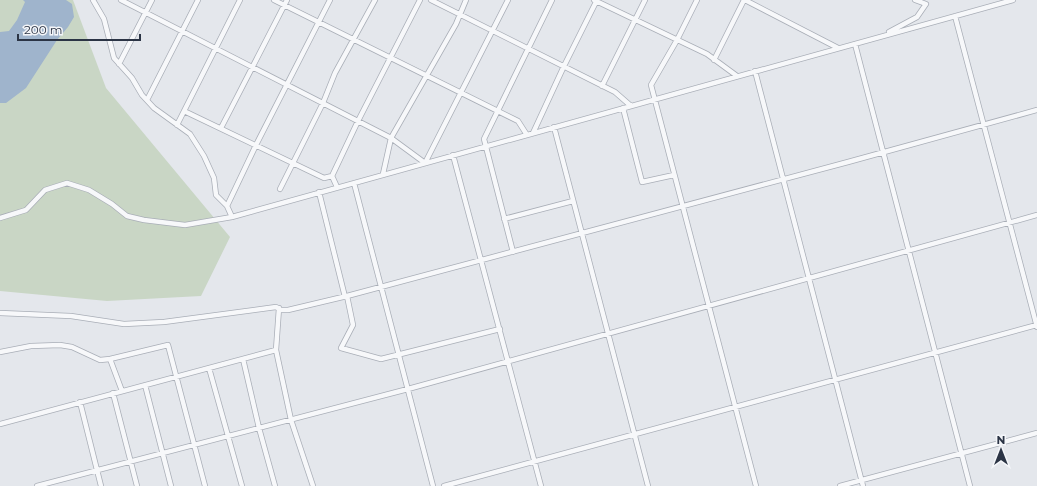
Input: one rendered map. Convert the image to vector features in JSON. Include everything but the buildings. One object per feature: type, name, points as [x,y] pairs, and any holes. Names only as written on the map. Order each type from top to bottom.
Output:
[{"type":"street","points":[[93,0],[104,19],[114,58],[132,78],[154,108],[190,134],[214,178],[216,195],[227,206],[232,216]]},
{"type":"street","points":[[121,0],[288,84],[391,138],[425,163]]},
{"type":"street","points":[[119,64],[152,0]]},
{"type":"street","points":[[148,100],[198,0]]},
{"type":"street","points":[[177,125],[240,0]]},
{"type":"street","points":[[274,0],[518,121],[527,135]]},
{"type":"street","points":[[221,128],[287,0]]},
{"type":"street","points":[[227,206],[330,0]]},
{"type":"street","points":[[280,189],[323,103],[335,73],[375,0]]},
{"type":"street","points":[[337,187],[332,176],[358,121],[420,0]]},
{"type":"street","points":[[431,0],[615,92],[631,106]]},
{"type":"street","points":[[383,174],[391,138],[456,24],[466,0]]},
{"type":"street","points":[[425,163],[508,0]]},
{"type":"street","points":[[512,252],[484,139],[552,0]]},
{"type":"street","points":[[533,133],[596,0],[707,54],[737,76]]},
{"type":"street","points":[[602,86],[645,0]]},
{"type":"street","points":[[697,0],[677,40],[651,85],[756,486]]},
{"type":"street","points":[[714,60],[744,0],[838,48]]},
{"type":"street","points":[[881,36],[917,17],[927,2],[915,0]]},
{"type":"street","points":[[0,218],[26,210],[45,190],[67,184],[90,190],[127,216],[144,220],[185,225],[232,216],[1012,0]]},
{"type":"street","points":[[444,486],[1037,325],[955,16]]},
{"type":"street","points":[[855,44],[970,486]]},
{"type":"street","points":[[755,72],[864,486]]},
{"type":"street","points":[[623,108],[642,182],[674,175]]},
{"type":"street","points":[[0,313],[71,316],[124,324],[164,322],[276,307],[281,310],[288,310],[382,287],[582,234],[984,126],[1037,110]]},
{"type":"street","points":[[184,111],[324,178],[332,176]]},
{"type":"street","points":[[554,127],[648,486]]},
{"type":"street","points":[[453,155],[541,486]]},
{"type":"street","points":[[354,183],[433,486]]},
{"type":"street","points":[[319,192],[353,325],[341,348],[381,359],[500,329]]},
{"type":"street","points":[[504,219],[573,201]]},
{"type":"street","points":[[37,486],[408,389],[1037,215]]},
{"type":"street","points":[[278,308],[276,350],[291,420],[313,486]]},
{"type":"street","points":[[0,352],[31,346],[60,345],[72,347],[100,360],[168,345],[205,486]]},
{"type":"street","points":[[0,424],[276,350]]},
{"type":"street","points":[[110,359],[122,391]]},
{"type":"street","points":[[243,359],[259,428],[275,486]]},
{"type":"street","points":[[209,368],[242,486]]},
{"type":"street","points":[[145,385],[171,486]]},
{"type":"street","points":[[113,394],[138,486]]},
{"type":"street","points":[[80,402],[101,486]]},
{"type":"street","points":[[840,486],[1037,433]]},
{"type":"green space","points":[[0,0],[73,0],[106,88],[230,237],[201,296],[107,301],[0,291]]},
{"type":"water","points":[[23,0],[66,0],[72,4],[74,17],[57,40],[26,88],[6,103],[0,103],[0,32],[9,31],[17,20],[25,2]]}]
